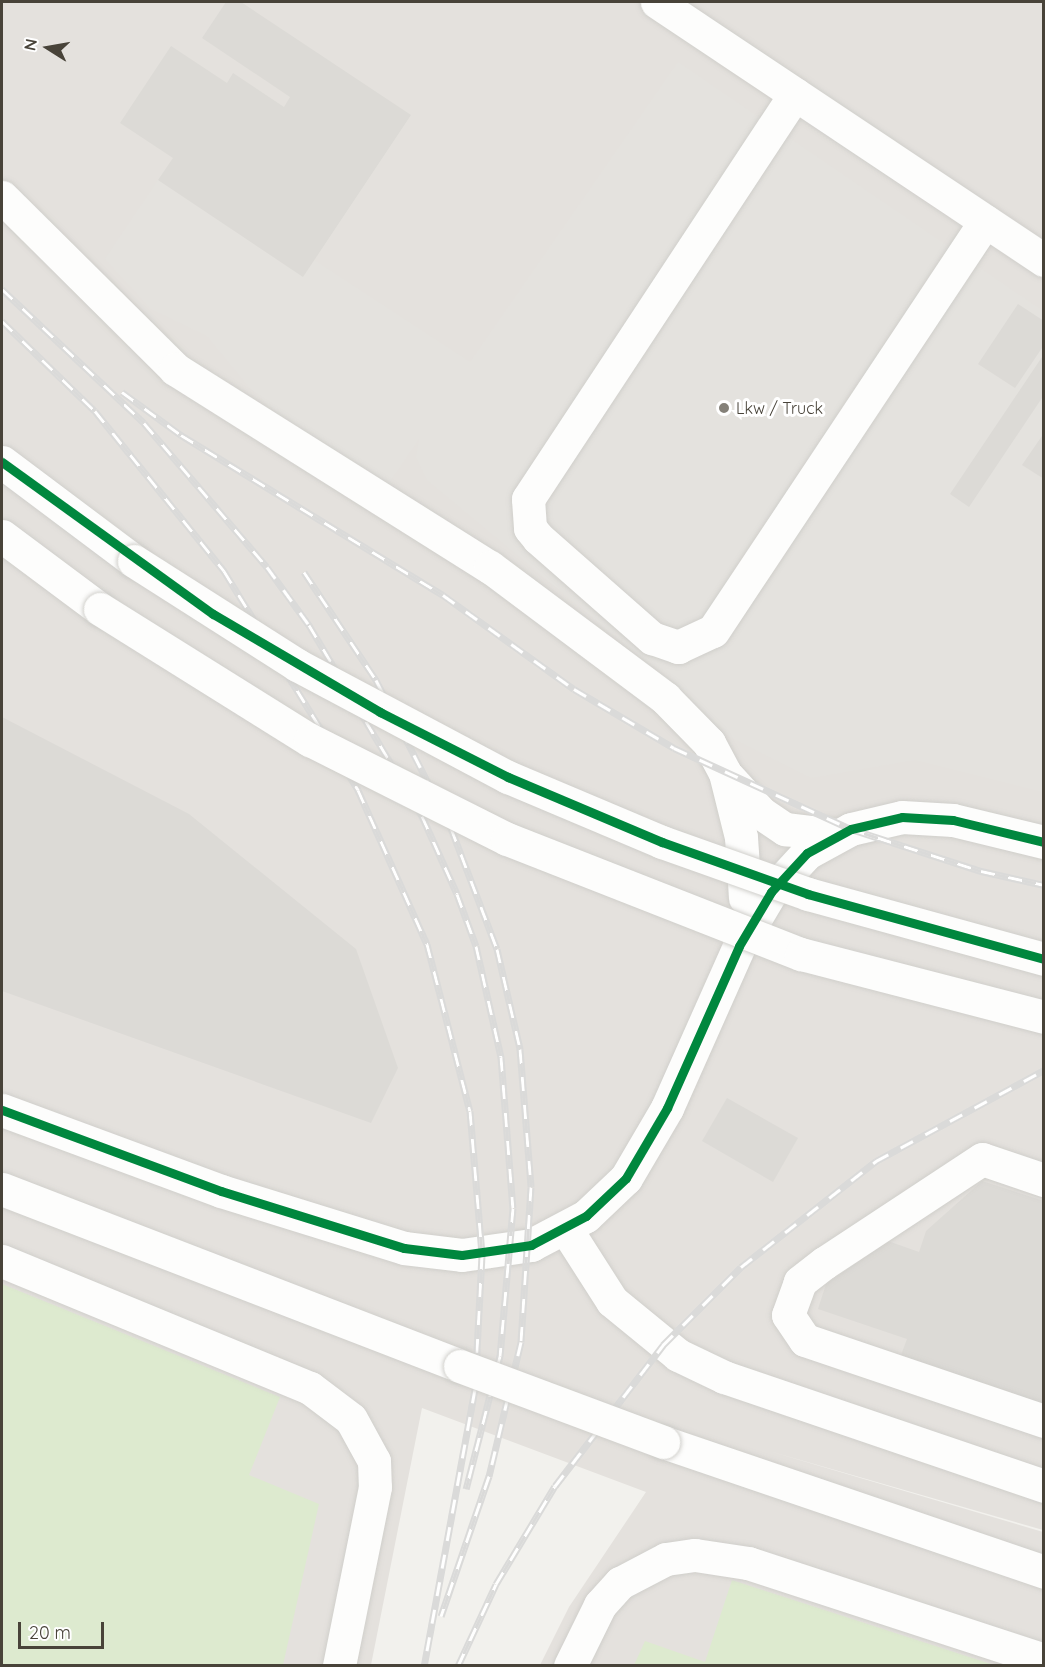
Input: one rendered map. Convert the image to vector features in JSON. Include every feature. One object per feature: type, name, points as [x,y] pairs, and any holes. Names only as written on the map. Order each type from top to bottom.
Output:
[{"type":"street","points":[[657,2],[1044,260]]},
{"type":"street","points":[[795,94],[528,499],[530,528],[538,538],[652,638],[678,646],[713,631],[985,221]]},
{"type":"street","points":[[2,197],[175,369],[560,618],[665,698],[709,743],[725,773],[761,813],[786,829],[834,835]]},
{"type":"street","points":[[2,462],[134,561],[297,665],[508,777],[786,887],[1044,959]]},
{"type":"street","points":[[2,536],[100,609],[310,740],[507,840],[801,954],[1044,1017]]},
{"type":"street","points":[[725,773],[746,866],[739,946]]},
{"type":"street","points":[[2,1110],[221,1191],[404,1248],[482,1255],[531,1245],[566,1229],[606,1199],[642,1155],[739,946],[789,869],[834,835],[876,821],[920,816],[1044,842]]},
{"type":"street","points":[[1044,1180],[982,1159],[824,1263],[800,1282],[788,1315],[805,1340],[1044,1421]]},
{"type":"street","points":[[2,1189],[663,1442],[1044,1572]]},
{"type":"street","points":[[566,1229],[612,1301],[678,1355],[724,1377],[1044,1486]]},
{"type":"street","points":[[2,1262],[310,1388],[351,1419],[374,1461],[375,1487],[339,1665]]},
{"type":"street","points":[[570,1665],[600,1605],[620,1583],[666,1559],[695,1555],[748,1563],[1044,1660]]},
{"type":"shaded area","points":[[2,2],[1043,2],[1043,1530],[769,1451],[1043,1532],[1043,1665],[540,1665],[569,1607],[646,1492],[422,1408],[371,1665],[2,1666]]},
{"type":"shaded area","name":"Lkw / Truck","points":[[678,62],[1043,311],[1043,792],[915,760],[811,778],[724,734],[672,684],[427,480],[416,457],[419,439],[374,505],[249,387],[207,336],[151,309],[105,259],[158,180],[314,260],[470,362]]},
{"type":"green space","points":[[2,1284],[280,1397],[249,1475],[319,1504],[283,1665],[2,1665]]},
{"type":"green space","points":[[732,1580],[994,1665],[634,1665],[645,1641],[705,1662]]},
{"type":"building","points":[[226,2],[241,2],[411,115],[303,277],[158,180],[173,158],[120,123],[171,46],[227,83],[233,73],[284,107],[290,97],[202,38]]},
{"type":"building","points":[[1018,304],[1044,321],[1044,345],[1015,388],[978,364]]},
{"type":"building","points":[[1044,354],[1044,395],[969,507],[950,494]]},
{"type":"building","points":[[1044,433],[1044,479],[1022,465]]},
{"type":"building","points":[[2,717],[189,814],[356,949],[398,1068],[371,1123],[2,991]]},
{"type":"building","points":[[727,1098],[798,1138],[773,1182],[702,1141]]},
{"type":"building","points":[[982,1181],[1044,1201],[1044,1412],[898,1363],[907,1339],[818,1309],[826,1284],[888,1241],[919,1252],[926,1231]]},
{"type":"railway","points":[[2,289],[144,423],[267,567],[309,625],[422,816],[457,894],[476,946],[501,1057],[513,1208],[500,1356],[466,1489]]},
{"type":"railway","points":[[2,321],[95,411],[224,571],[358,790],[427,944],[470,1111],[482,1255],[475,1389],[424,1666]]},
{"type":"railway","points":[[122,392],[181,435],[443,595],[574,689],[674,748],[851,829],[981,871],[1044,885]]},
{"type":"railway","points":[[304,572],[376,680],[451,828],[497,949],[520,1049],[531,1187],[521,1342],[489,1476],[441,1616]]},
{"type":"railway","points":[[458,1666],[496,1584],[555,1486],[663,1345],[741,1267],[876,1161],[1044,1070]]},
{"type":"cycle path","points":[[2,462],[213,614],[380,712],[508,777],[662,842],[808,894],[1044,959]]},
{"type":"cycle path","points":[[2,1110],[221,1191],[404,1248],[462,1255],[531,1245],[586,1216],[626,1178],[667,1108],[739,946],[771,892],[807,853],[851,829],[902,817],[953,820],[1044,842]]},
{"type":"place","name":"Lkw / Truck","points":[[724,408]]}]
